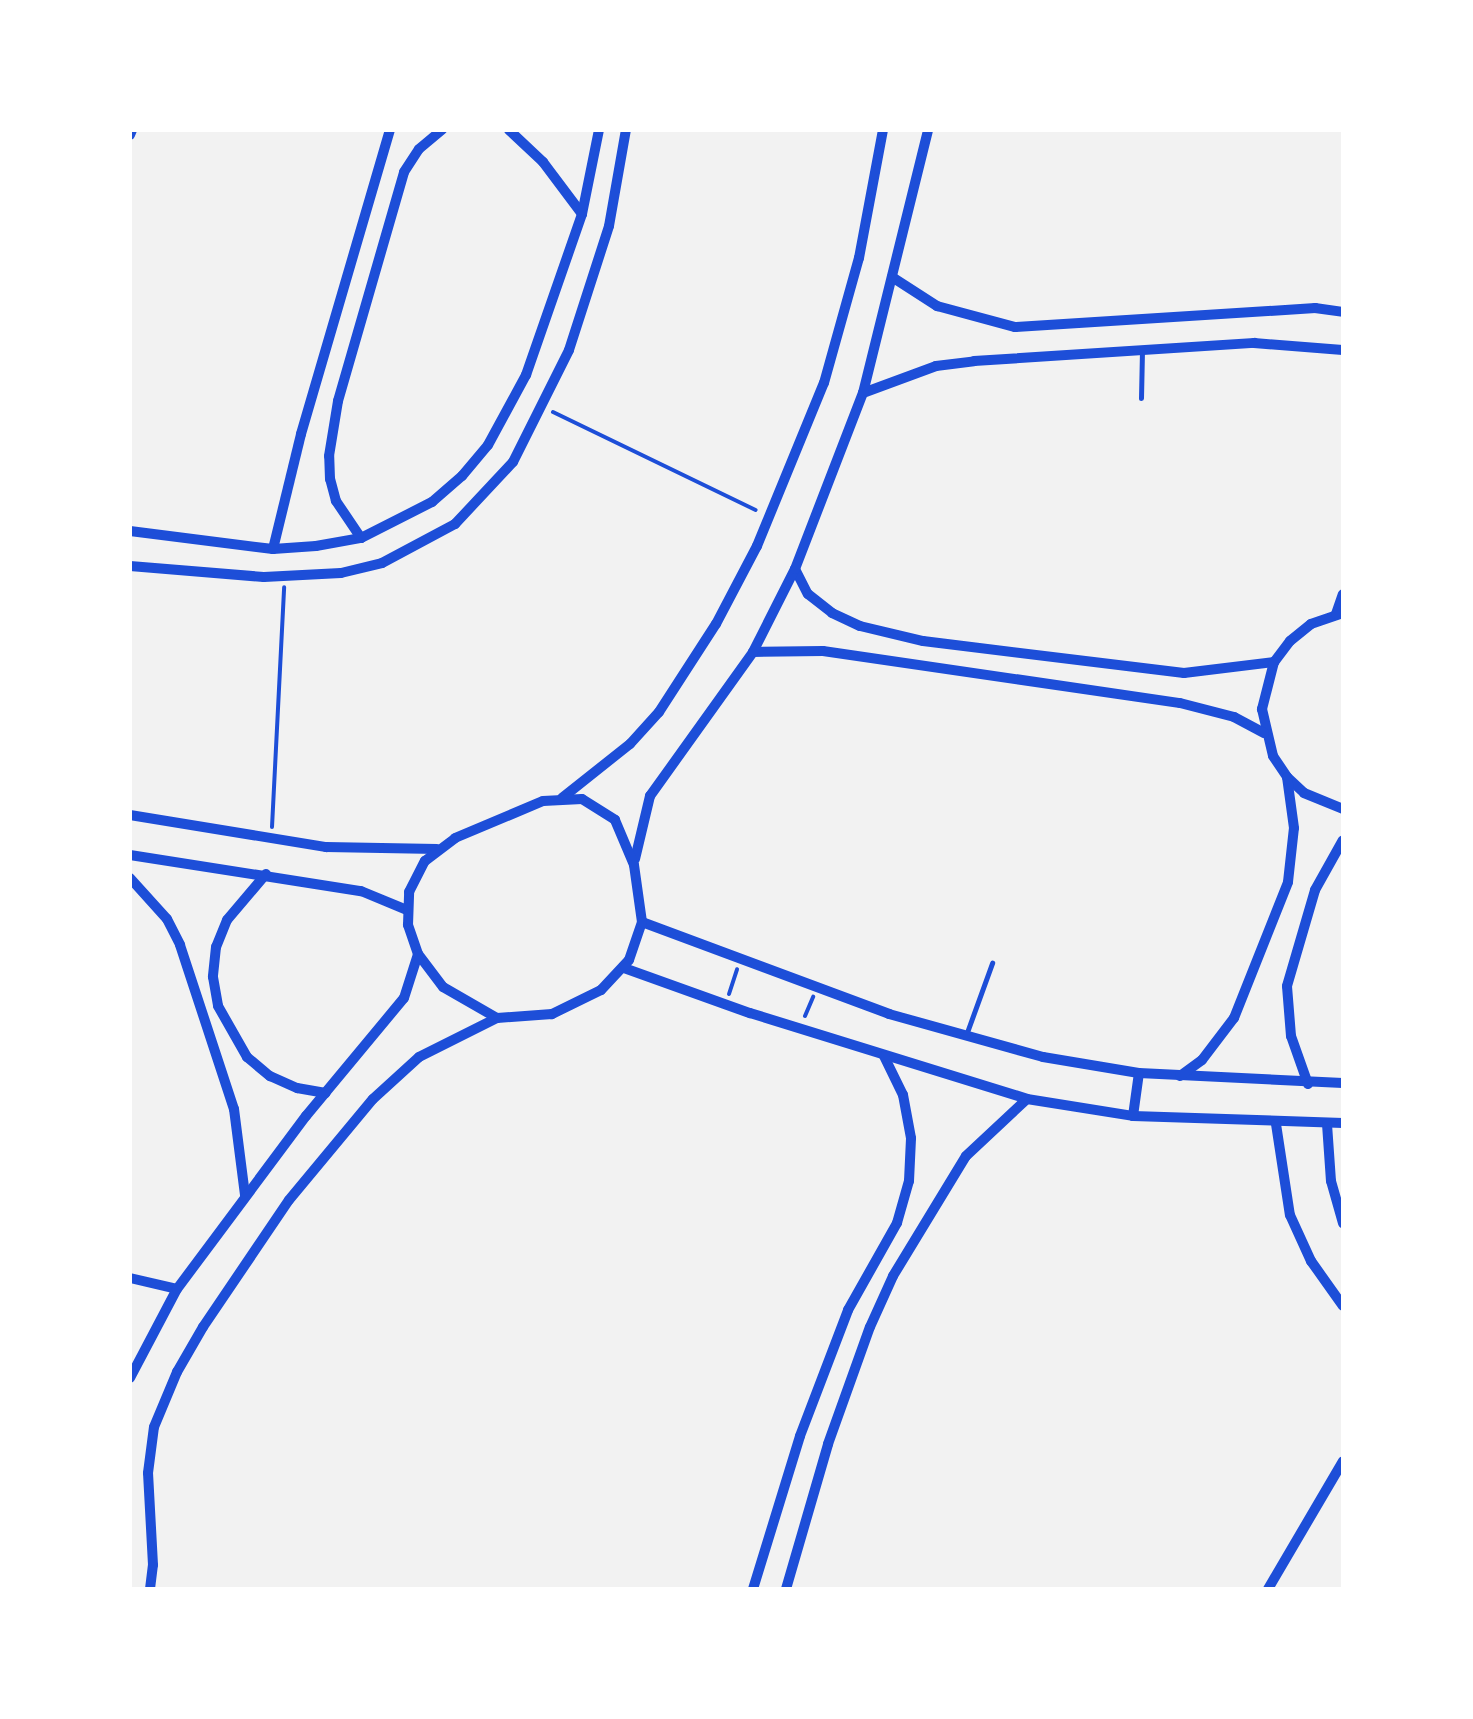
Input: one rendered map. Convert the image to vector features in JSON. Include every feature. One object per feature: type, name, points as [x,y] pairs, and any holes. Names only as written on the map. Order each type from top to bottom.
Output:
[{"type":"street","points":[[273,549],[301,434],[390,130]]},
{"type":"street","points":[[361,538],[341,510],[330,479],[338,402],[404,172],[419,149],[442,130]]},
{"type":"street","points":[[509,130],[543,162],[582,214]]},
{"type":"street","points":[[130,531],[273,549],[361,538],[432,502],[462,476],[488,444],[542,340],[582,214],[598,130]]},
{"type":"street","points":[[130,566],[284,577],[341,573],[382,563],[444,532],[495,484],[543,407],[569,350],[596,271],[626,130]]},
{"type":"street","points":[[562,798],[630,744],[659,712],[716,624],[770,517],[824,383],[859,258],[883,130]]},
{"type":"street","points":[[634,865],[650,796],[753,652],[795,569],[862,394],[928,130]]},
{"type":"street","points":[[892,277],[938,306],[1015,327],[1314,308],[1343,312]]},
{"type":"street","points":[[862,394],[936,366],[1254,343],[1343,350]]},
{"type":"street","points":[[795,569],[808,594],[832,614],[906,638],[1184,674],[1274,662]]},
{"type":"street","points":[[1180,1076],[1202,1060],[1234,1018],[1288,882],[1294,828],[1287,777],[1264,732],[1265,684],[1274,662],[1311,624],[1339,614],[1343,594]]},
{"type":"street","points":[[753,652],[823,651],[1180,703],[1234,717],[1264,732]]},
{"type":"street","points":[[1287,777],[1304,792],[1343,809]]},
{"type":"street","points":[[150,1589],[153,1565],[148,1473],[154,1427],[203,1328],[289,1200],[373,1099],[419,1057],[497,1018],[552,1014],[578,1004],[624,968],[642,922],[634,865],[615,820],[582,799],[562,798],[518,809],[438,850],[415,876],[406,910],[418,954],[443,988],[497,1018]]},
{"type":"street","points":[[130,815],[326,847],[438,850]]},
{"type":"street","points":[[1308,1084],[1291,1036],[1287,986],[1315,890],[1343,840]]},
{"type":"street","points":[[130,855],[361,891],[406,910]]},
{"type":"street","points":[[266,874],[243,896],[216,947],[214,977],[218,1006],[247,1057],[270,1076],[297,1088],[326,1093]]},
{"type":"street","points":[[130,878],[167,919],[180,945],[234,1109],[245,1196]]},
{"type":"street","points":[[642,922],[816,988],[964,1038],[1139,1073],[1343,1083]]},
{"type":"street","points":[[130,1378],[177,1289],[326,1093],[393,1016],[418,954]]},
{"type":"street","points":[[624,968],[1027,1100],[1133,1116],[1343,1124]]},
{"type":"street","points":[[753,1589],[800,1436],[841,1328],[897,1223],[910,1181],[912,1138],[906,1109],[884,1056]]},
{"type":"street","points":[[1133,1116],[1139,1073]]},
{"type":"street","points":[[786,1589],[828,1444],[893,1276],[966,1156],[1027,1100]]},
{"type":"street","points":[[1276,1124],[1290,1215],[1311,1261],[1343,1306]]},
{"type":"street","points":[[1327,1124],[1331,1182],[1343,1223]]},
{"type":"street","points":[[130,1278],[177,1289]]},
{"type":"street","points":[[1268,1589],[1343,1461]]},
{"type":"lane","points":[[1141,398],[1142,352]]},
{"type":"lane","points":[[964,1038],[992,963]]},
{"type":"path","points":[[543,407],[770,517]]},
{"type":"path","points":[[272,837],[284,577]]},
{"type":"path","points":[[726,1004],[740,960]]},
{"type":"path","points":[[800,1028],[816,988]]}]
